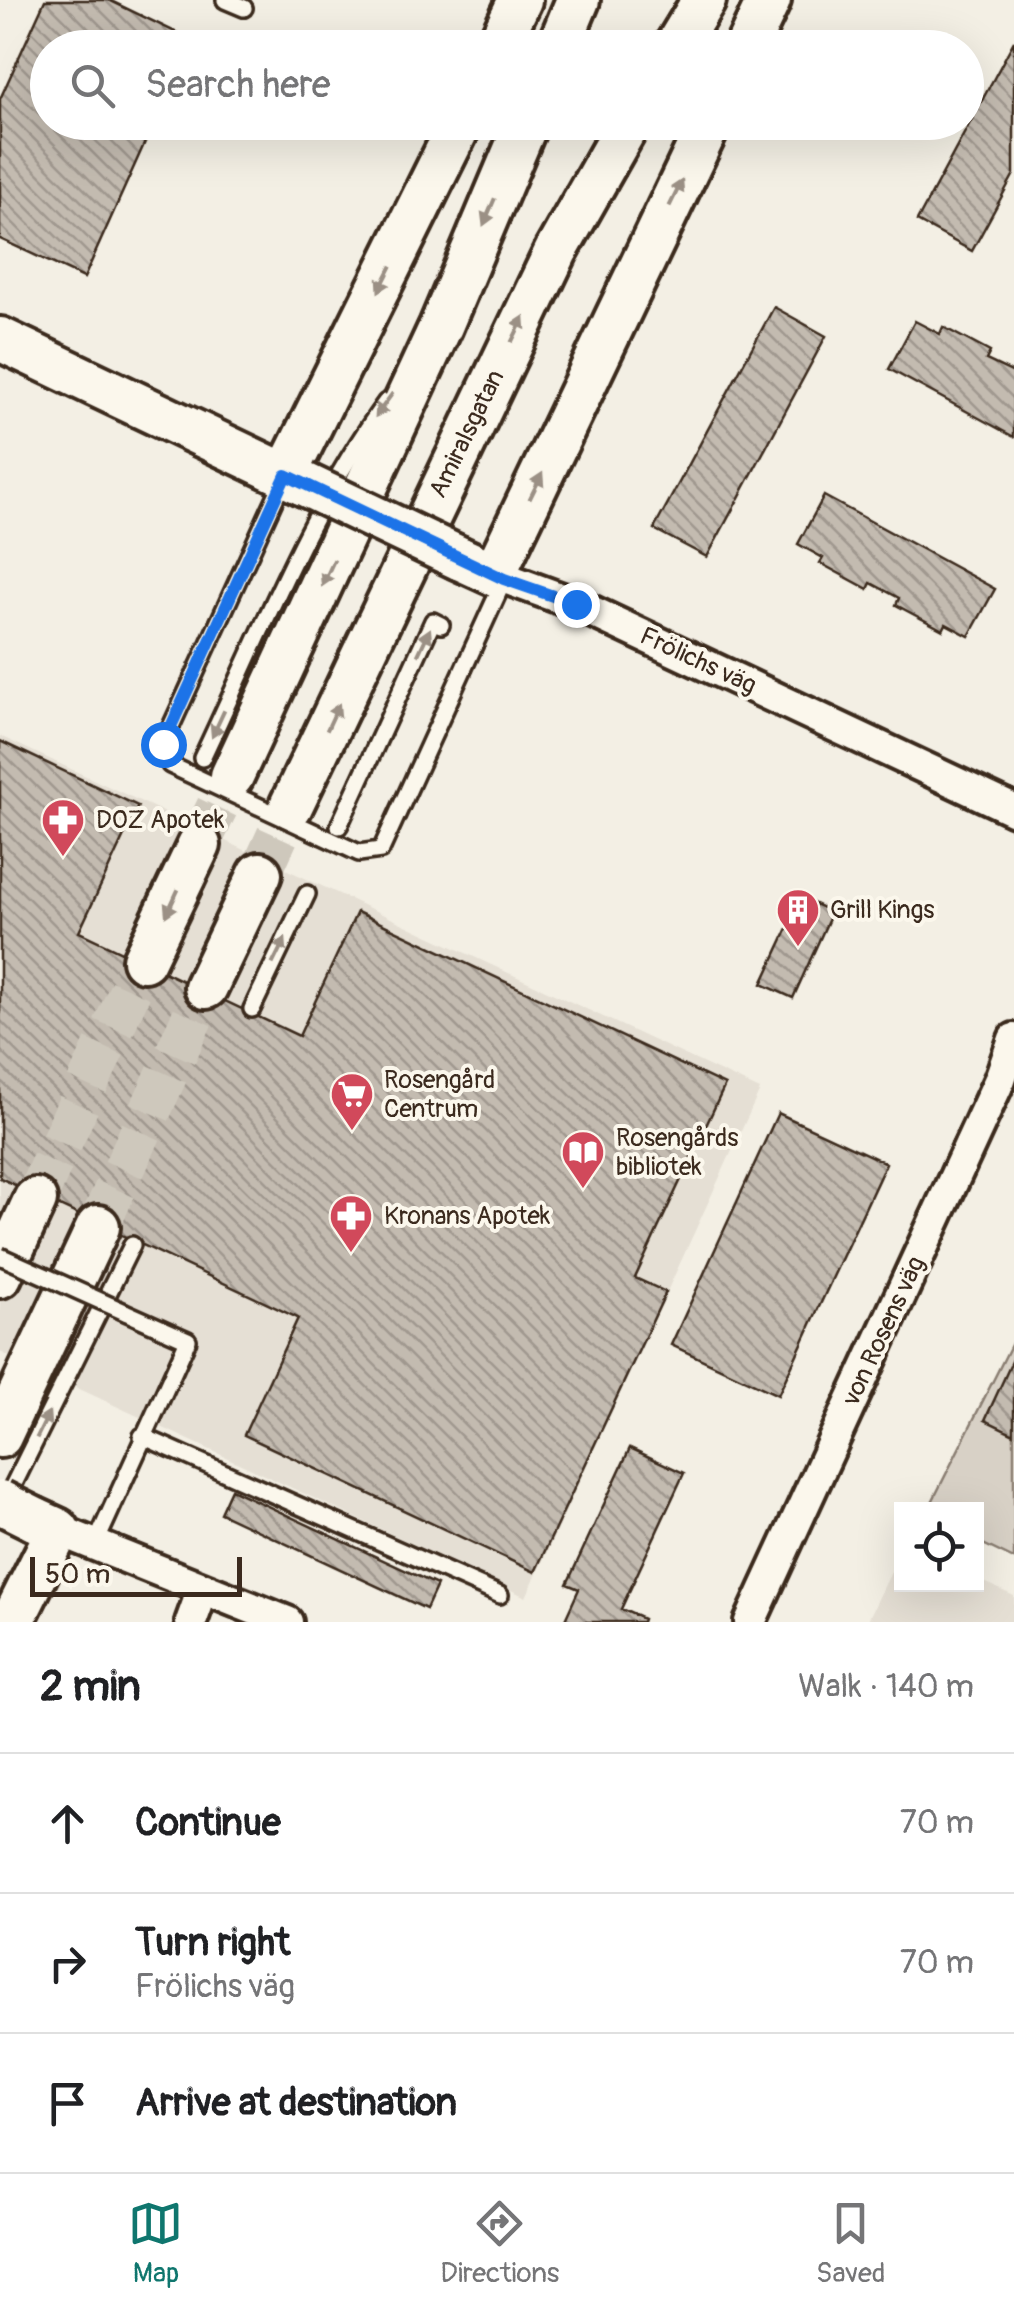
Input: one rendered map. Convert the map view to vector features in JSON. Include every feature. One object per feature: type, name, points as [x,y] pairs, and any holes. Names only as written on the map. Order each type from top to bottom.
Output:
[{"type":"main road","points":[[506,30],[520,0]]},
{"type":"main road","points":[[566,30],[578,0]]},
{"type":"main road","points":[[686,30],[704,0]]},
{"type":"main road","points":[[754,30],[768,0]]},
{"type":"main road","points":[[295,479],[453,140]]},
{"type":"main road","points":[[217,767],[442,326],[520,140]]},
{"type":"main road","name":"Amiralsgatan","points":[[291,806],[556,250],[619,140]]},
{"type":"main road","points":[[486,570],[701,140]]},
{"type":"main road","name":"Frölichs väg","points":[[0,339],[486,570]]},
{"type":"main road","points":[[144,960],[198,846]]},
{"type":"main road","points":[[206,987],[260,874]]},
{"type":"main road","points":[[0,1276],[35,1200]]},
{"type":"main road","points":[[0,1436],[115,1236]]},
{"type":"main road","points":[[12,1622],[38,1522]]},
{"type":"street","name":"Frölichs väg","points":[[486,570],[576,604],[1014,810]]},
{"type":"street","name":"von Rosens väg","points":[[750,1622],[992,1097],[1014,1039]]},
{"type":"street","points":[[38,1522],[287,1622]]},
{"type":"street","points":[[191,1622],[203,1588]]},
{"type":"lane","points":[[225,0],[244,8]]},
{"type":"lane","points":[[295,479],[163,744],[170,765],[359,853],[380,850],[486,570]]},
{"type":"lane","points":[[339,826],[433,622],[441,625]]},
{"type":"lane","points":[[252,1008],[307,894]]},
{"type":"lane","points":[[38,1522],[115,1236]]},
{"type":"lane","points":[[0,1256],[188,1340],[142,1436],[38,1522]]},
{"type":"lane","points":[[142,1436],[500,1595]]},
{"type":"shaded area","name":"Rosengård Centrum","points":[[0,736],[760,1090],[526,1597],[0,1352]]},
{"type":"shaded area","points":[[1014,1339],[1014,1559],[984,1544],[984,1502],[932,1502]]},
{"type":"shaded area","points":[[894,1566],[894,1592],[984,1592],[984,1582],[1014,1596],[1014,1622],[867,1622]]},
{"type":"building","points":[[45,0],[109,0],[171,30],[31,30]]},
{"type":"building","points":[[30,33],[30,140],[146,140],[84,278],[0,239],[0,99]]},
{"type":"building","points":[[1014,41],[1014,174],[972,251],[917,221],[961,140],[984,140],[984,97]]},
{"type":"building","points":[[774,307],[826,336],[707,557],[654,529]]},
{"type":"building","points":[[915,321],[940,334],[943,327],[990,352],[986,360],[1014,373],[1014,437],[889,369]]},
{"type":"building","points":[[824,496],[995,589],[969,636],[946,624],[943,630],[896,605],[899,598],[871,583],[868,589],[820,563],[823,558],[798,544]]},
{"type":"building","name":"Rosengård Centrum","points":[[0,741],[138,806],[79,932],[299,1036],[357,912],[725,1085],[635,1278],[666,1292],[535,1572],[244,1435],[298,1318],[0,1178]]},
{"type":"building","name":"Grill Kings","points":[[802,898],[832,912],[793,998],[762,984]]},
{"type":"building","points":[[778,1113],[886,1163],[778,1395],[671,1345]]},
{"type":"building","points":[[1014,1357],[1014,1434],[985,1420]]},
{"type":"building","points":[[630,1448],[684,1473],[621,1609],[643,1619],[642,1622],[564,1622],[579,1589],[567,1584]]},
{"type":"building","points":[[231,1489],[437,1585],[426,1609],[220,1513]]},
{"type":"tunnel","points":[[199,845],[232,776]]},
{"type":"tunnel","points":[[260,874],[291,806]]},
{"type":"tunnel","points":[[35,1200],[144,960]]},
{"type":"tunnel","points":[[98,1227],[206,987]]},
{"type":"place","name":"DOZ Apotek","points":[[63,858]]},
{"type":"place","name":"Grill Kings","points":[[798,948]]},
{"type":"place","name":"Rosengård Centrum","points":[[352,1132]]},
{"type":"place","name":"Rosengårds bibliotek","points":[[583,1190]]},
{"type":"place","name":"Kronans Apotek","points":[[351,1254]]},
{"type":"route","points":[[163,744],[286,475],[504,579],[576,604]]}]
